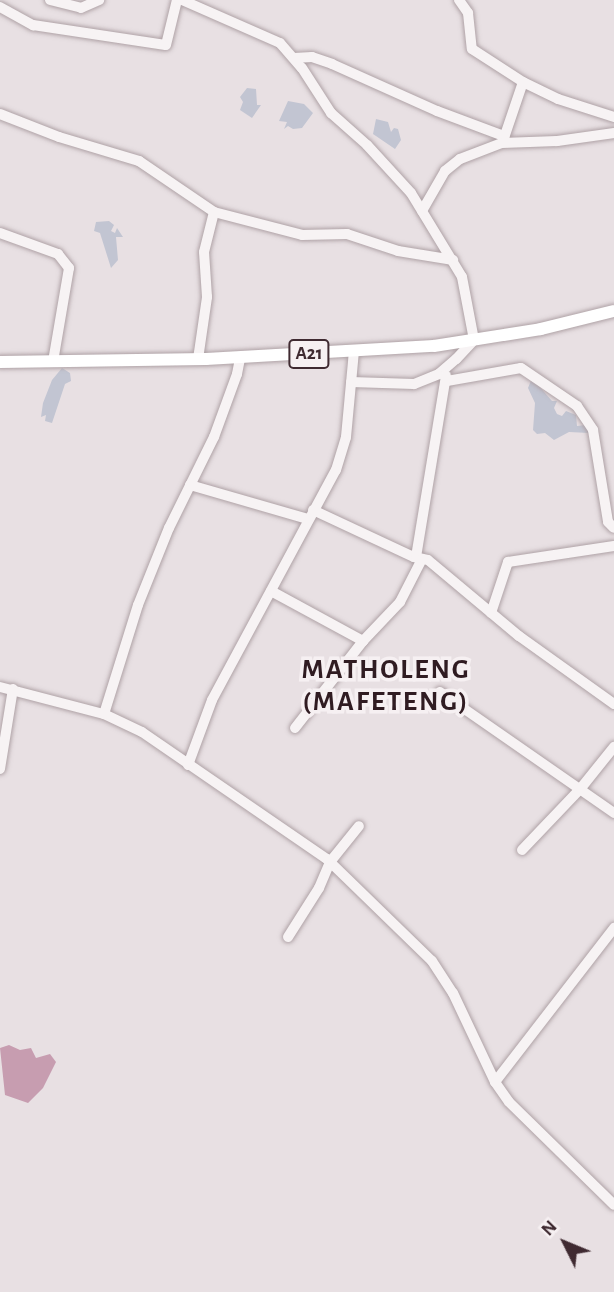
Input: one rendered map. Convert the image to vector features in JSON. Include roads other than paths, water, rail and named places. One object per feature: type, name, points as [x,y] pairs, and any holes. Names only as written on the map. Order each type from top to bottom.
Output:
[{"type":"main road","name":"A21","points":[[0,362],[240,358],[434,346],[541,329],[614,311]]},
{"type":"street","points":[[50,0],[81,8],[99,0]]},
{"type":"street","points":[[0,7],[33,25],[166,45],[180,0],[280,43],[294,58],[331,113],[367,145],[411,193],[462,277],[474,340],[444,369],[414,384],[351,382]]},
{"type":"street","points":[[459,0],[468,13],[472,50],[523,82],[558,99],[614,117]]},
{"type":"street","points":[[294,58],[312,57],[332,64],[503,139],[557,141],[614,133]]},
{"type":"street","points":[[422,211],[445,170],[460,159],[503,139],[523,82]]},
{"type":"street","points":[[0,114],[59,137],[139,161],[214,212],[302,235],[347,234],[398,251],[453,260]]},
{"type":"street","points":[[198,359],[207,297],[204,252],[214,212]]},
{"type":"street","points":[[0,233],[58,254],[69,268],[53,362]]},
{"type":"street","points":[[188,765],[212,700],[336,470],[346,437],[354,351]]},
{"type":"street","points":[[104,714],[138,605],[214,437],[237,374],[240,358]]},
{"type":"street","points":[[447,381],[521,368],[577,406],[593,430],[608,522],[614,527]]},
{"type":"street","points":[[295,728],[363,640],[400,602],[419,558],[447,381],[444,369]]},
{"type":"street","points":[[190,485],[310,514],[428,560],[491,612],[614,704]]},
{"type":"street","points":[[491,612],[508,562],[614,546]]},
{"type":"street","points":[[271,591],[363,640]]},
{"type":"street","points":[[0,687],[104,714],[142,732],[330,862],[432,961],[453,993],[495,1082],[509,1102],[614,1205]]},
{"type":"street","points":[[0,769],[13,689]]},
{"type":"street","points":[[440,692],[614,813]]},
{"type":"street","points":[[522,850],[581,788],[614,747]]},
{"type":"street","points":[[288,937],[319,888],[330,862],[359,827]]},
{"type":"street","points":[[495,1082],[614,928]]},
{"type":"district","name":"MATHOLENG (MAFETENG)","points":[[386,686]]}]
